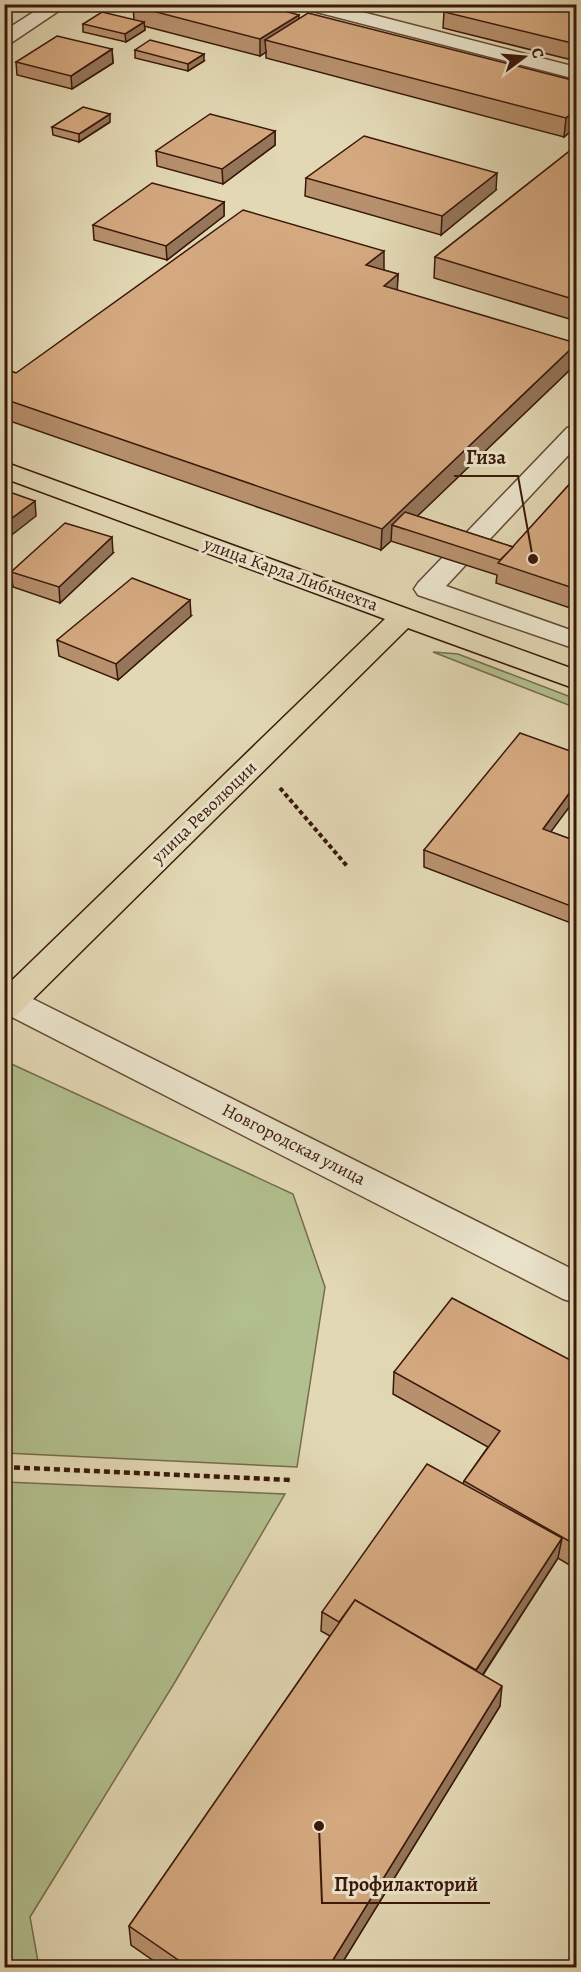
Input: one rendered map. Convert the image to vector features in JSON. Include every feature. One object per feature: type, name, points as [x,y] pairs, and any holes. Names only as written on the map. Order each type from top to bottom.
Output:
[{"type":"main road","name":"улица Карла Либкнехта","points":[[4,469],[576,680]]},
{"type":"main road","name":"улица Революции","points":[[8,1005],[404,616]]},
{"type":"street","points":[[4,39],[60,4]]},
{"type":"street","points":[[307,4],[576,73]]},
{"type":"street","points":[[576,433],[428,589],[576,641]]},
{"type":"street","name":"Новгородская улица","points":[[8,1005],[576,1288]]},
{"type":"path","points":[[278,786],[347,866]]},
{"type":"path","points":[[4,1467],[292,1480]]},
{"type":"green space","points":[[433,652],[458,654],[576,699],[576,708]]},
{"type":"green space","points":[[5,1061],[293,1194],[325,1287],[297,1467],[5,1453]]},
{"type":"green space","points":[[5,1482],[285,1494],[175,1682],[30,1917],[39,1967],[5,1967]]},
{"type":"building","points":[[136,4],[258,4],[299,15],[260,39],[133,6]]},
{"type":"building","points":[[455,4],[560,4],[576,8],[576,44],[444,12]]},
{"type":"building","points":[[102,12],[144,22],[125,34],[83,24]]},
{"type":"building","points":[[308,13],[576,81],[576,109],[566,118],[265,40]]},
{"type":"building","points":[[57,36],[112,49],[71,76],[16,62]]},
{"type":"building","points":[[150,40],[204,54],[188,64],[135,50]]},
{"type":"building","points":[[83,107],[110,114],[79,134],[52,127]]},
{"type":"building","points":[[210,114],[275,131],[222,169],[156,151]]},
{"type":"building","points":[[364,136],[497,173],[442,216],[306,178]]},
{"type":"building","points":[[576,146],[576,300],[435,257]]},
{"type":"building","points":[[152,183],[224,202],[166,246],[93,225]]},
{"type":"building","points":[[243,210],[384,251],[366,265],[398,274],[384,286],[576,344],[382,529],[4,399],[4,369],[16,373]]},
{"type":"building","points":[[576,477],[576,589],[498,563]]},
{"type":"building","points":[[4,490],[35,501],[4,524]]},
{"type":"building","points":[[405,512],[513,547],[500,560],[392,525]]},
{"type":"building","points":[[65,523],[112,537],[59,587],[11,572]]},
{"type":"building","points":[[132,578],[190,600],[116,664],[57,640]]},
{"type":"building","points":[[520,733],[576,753],[576,784],[543,829],[576,841],[576,908],[424,850]]},
{"type":"building","points":[[452,1298],[576,1363],[576,1545],[464,1481],[500,1431],[394,1372]]},
{"type":"building","points":[[427,1464],[562,1538],[476,1670],[355,1600],[339,1622],[322,1612]]},
{"type":"building","points":[[355,1600],[502,1686],[328,1968],[190,1968],[129,1926]]},
{"type":"place","name":"Гиза","points":[[533,559]]},
{"type":"place","name":"Профилакторий","points":[[319,1826]]}]
